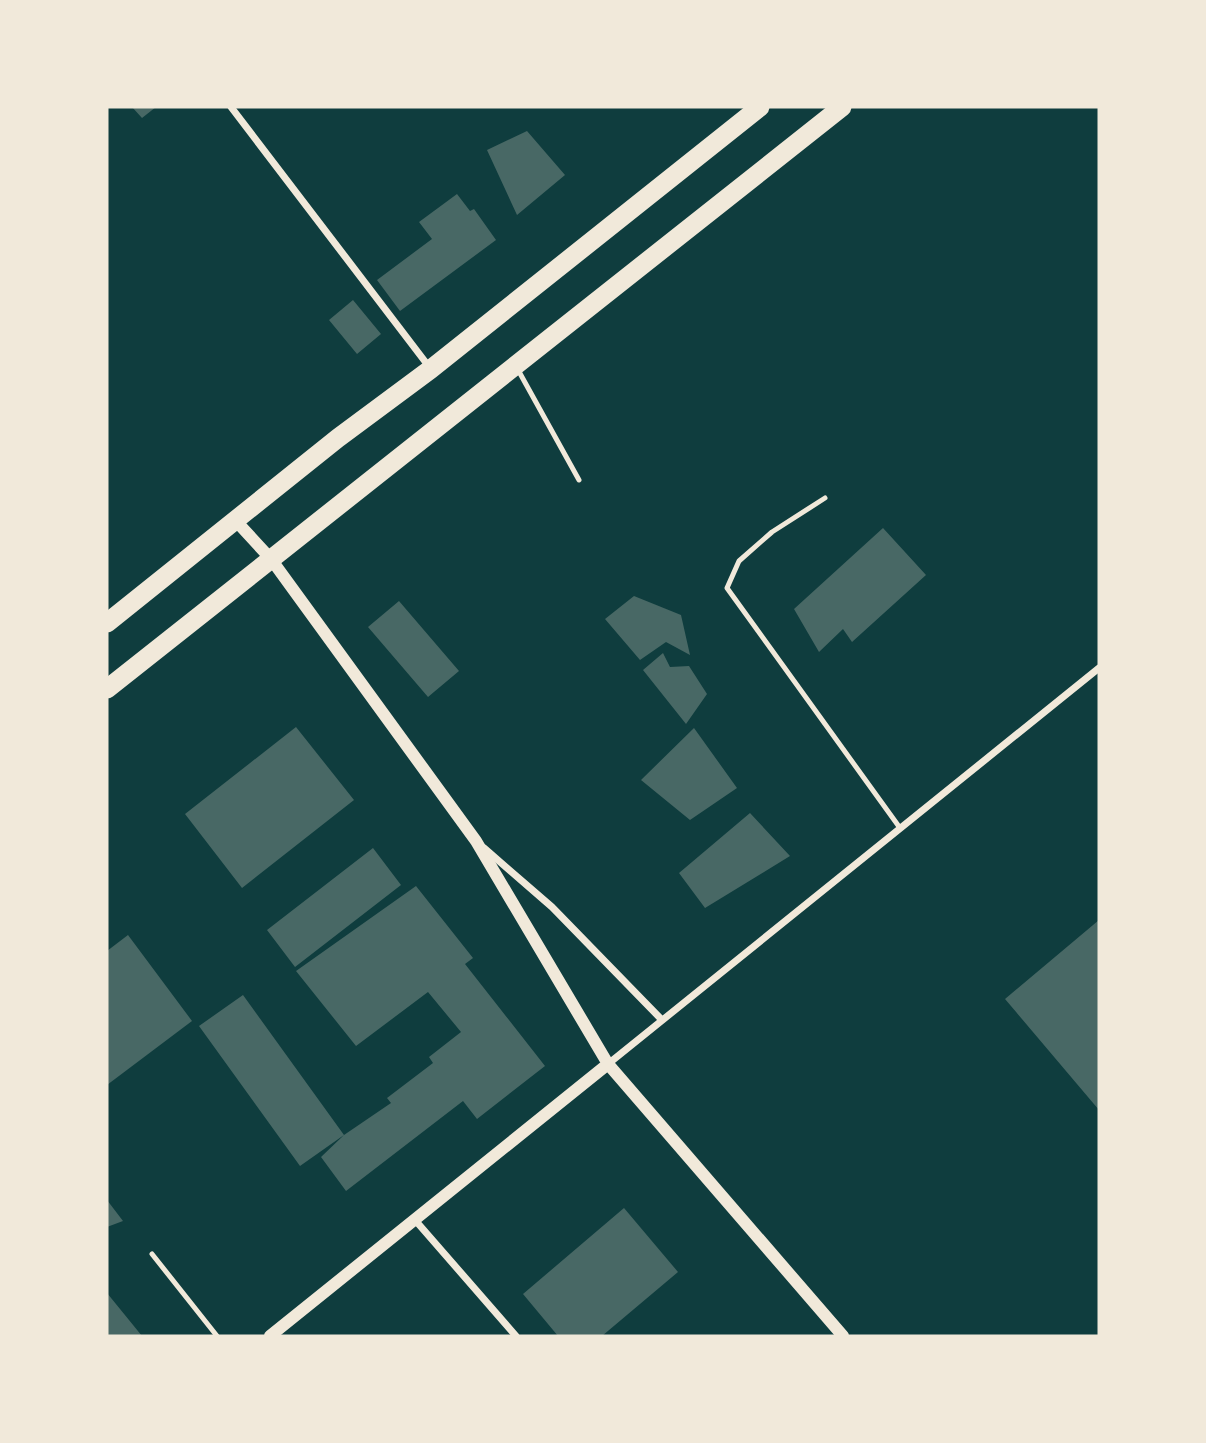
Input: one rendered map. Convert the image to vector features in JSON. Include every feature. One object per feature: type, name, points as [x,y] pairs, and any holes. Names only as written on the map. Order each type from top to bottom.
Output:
[{"type":"highway","points":[[107,623],[760,107]]},
{"type":"highway","points":[[107,689],[842,107]]},
{"type":"street","points":[[231,107],[431,369]]},
{"type":"street","points":[[236,521],[271,559],[475,841],[608,1063],[843,1336]]},
{"type":"street","points":[[270,1336],[1099,668]]},
{"type":"street","points":[[475,841],[552,907],[662,1020]]},
{"type":"street","points":[[415,1220],[516,1336]]},
{"type":"lane","points":[[516,365],[579,480]]},
{"type":"lane","points":[[825,498],[772,532],[740,561],[727,588],[900,828]]},
{"type":"lane","points":[[152,1254],[217,1336]]},
{"type":"building","points":[[132,107],[156,107],[142,118]]},
{"type":"building","points":[[527,131],[565,175],[517,215],[487,150]]},
{"type":"building","points":[[457,194],[470,211],[474,209],[496,240],[400,311],[377,280],[432,239],[419,222]]},
{"type":"building","points":[[353,300],[381,334],[357,354],[329,320]]},
{"type":"building","points":[[883,528],[926,575],[852,642],[843,629],[819,652],[794,609]]},
{"type":"building","points":[[634,596],[681,615],[690,655],[666,642],[640,660],[605,619]]},
{"type":"building","points":[[399,601],[459,671],[428,697],[368,627]]},
{"type":"building","points":[[663,653],[670,667],[689,666],[707,694],[686,724],[643,670]]},
{"type":"building","points":[[296,727],[354,800],[242,888],[185,814]]},
{"type":"building","points":[[694,728],[737,788],[690,820],[641,780]]},
{"type":"building","points":[[750,813],[790,856],[705,908],[679,873]]},
{"type":"building","points":[[373,848],[401,885],[295,967],[267,930]]},
{"type":"building","points":[[416,886],[473,958],[465,964],[545,1066],[477,1119],[463,1101],[346,1191],[321,1157],[344,1135],[391,1103],[387,1098],[433,1063],[429,1057],[461,1032],[428,992],[356,1046],[296,971]]},
{"type":"building","points":[[1099,920],[1099,1110],[1005,999]]},
{"type":"building","points":[[128,935],[192,1021],[107,1085],[107,951]]},
{"type":"building","points":[[243,995],[344,1135],[300,1166],[199,1026]]},
{"type":"building","points":[[107,1200],[123,1221],[107,1227]]},
{"type":"building","points":[[624,1208],[678,1272],[602,1336],[558,1336],[523,1294]]},
{"type":"building","points":[[107,1293],[142,1336],[107,1336]]}]
